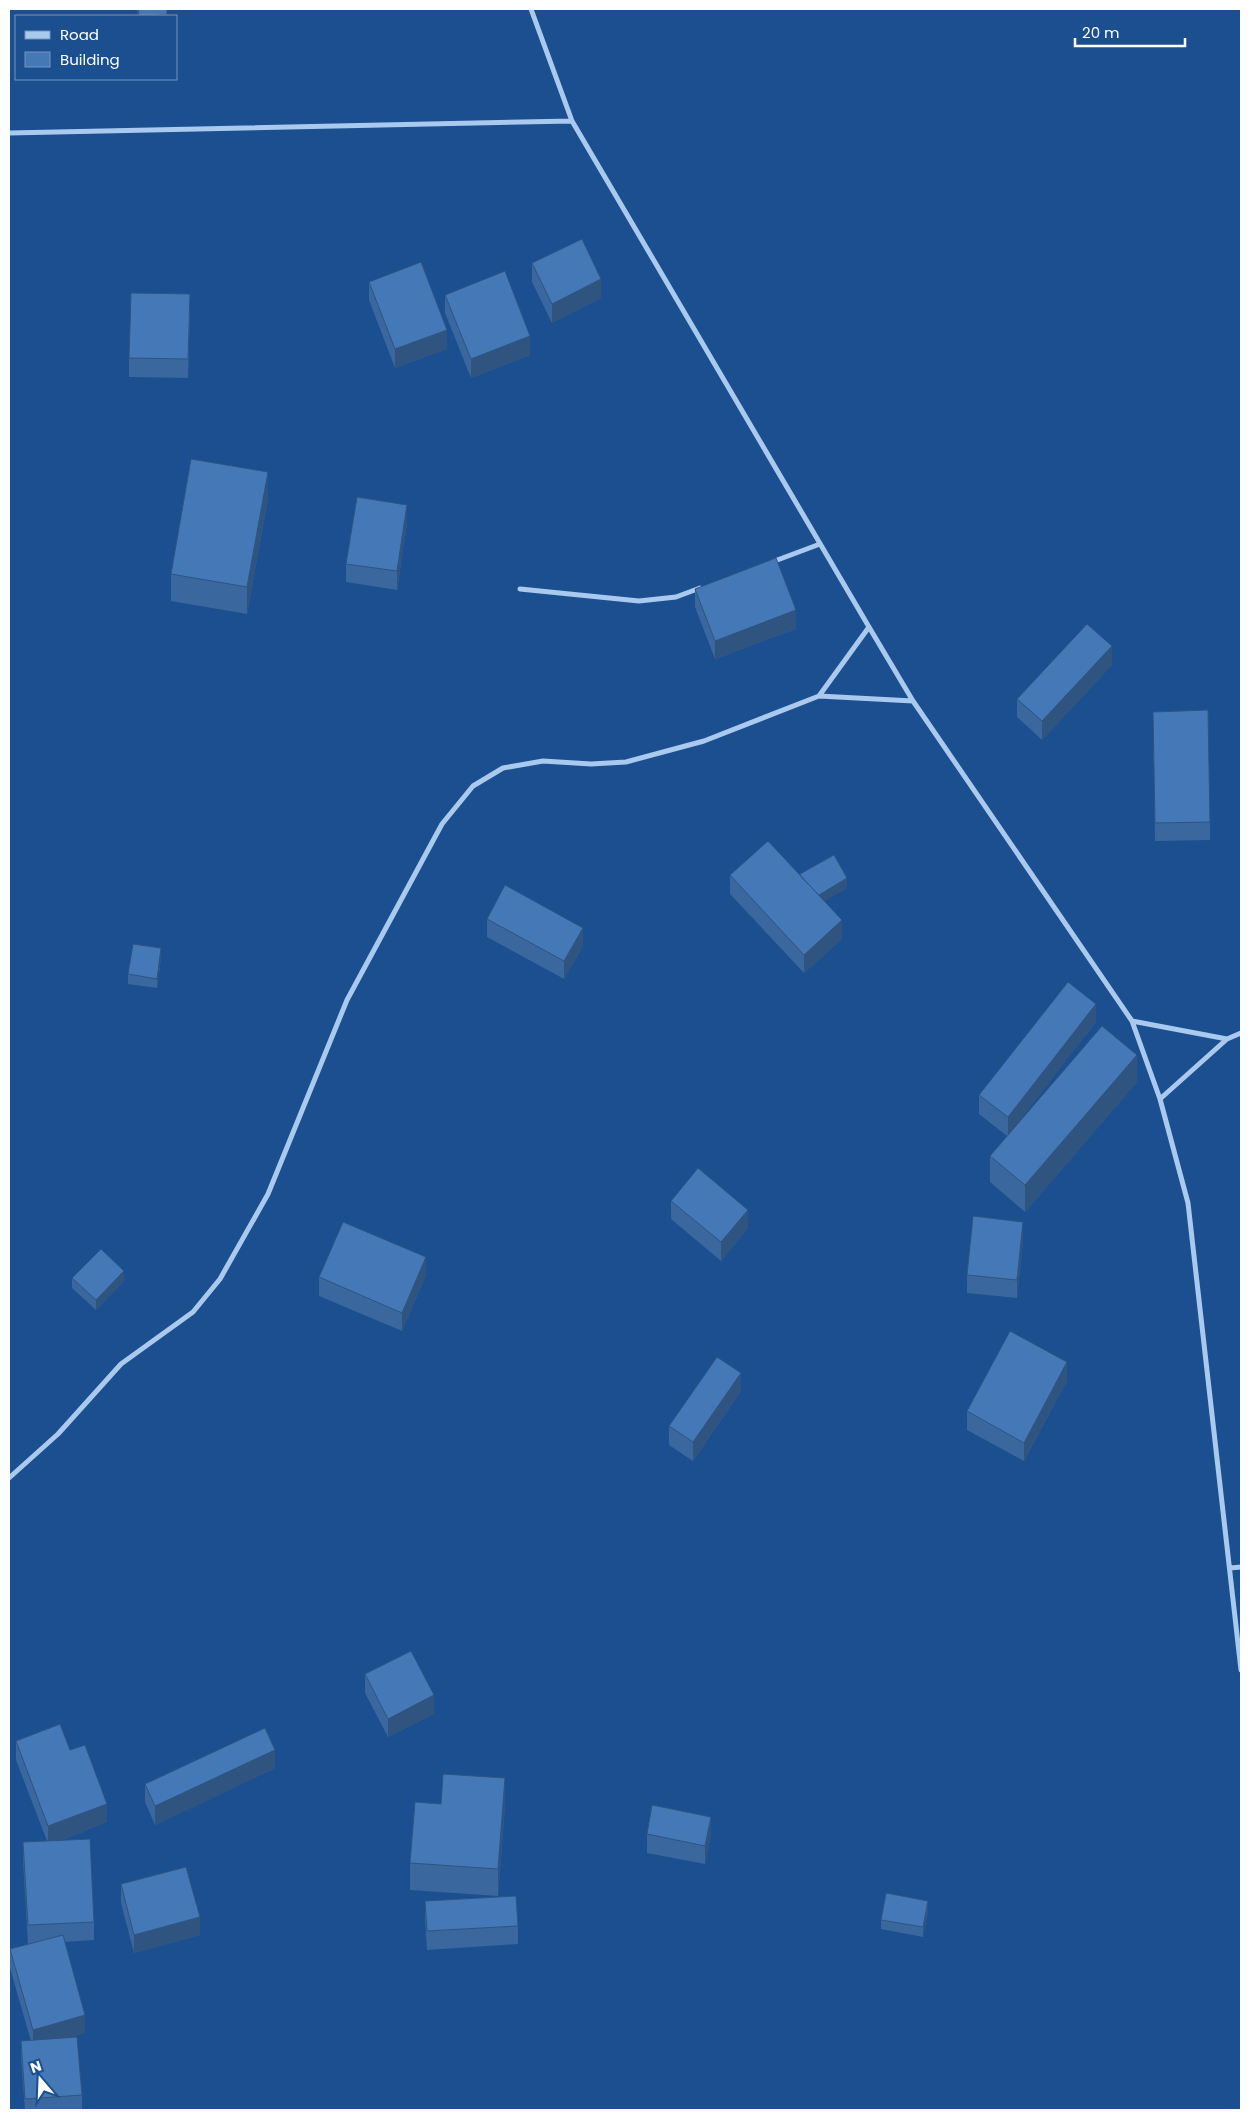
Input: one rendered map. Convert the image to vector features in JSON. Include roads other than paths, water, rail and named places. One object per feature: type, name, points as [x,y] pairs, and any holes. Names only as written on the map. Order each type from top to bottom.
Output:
[{"type":"street","points":[[531,9],[572,121],[869,627],[913,701],[1132,1021],[1160,1099],[1188,1203],[1241,1670]]},
{"type":"street","points":[[9,133],[572,121]]},
{"type":"street","points":[[766,564],[820,544]]},
{"type":"street","points":[[520,589],[638,601],[676,597],[703,587]]},
{"type":"street","points":[[819,696],[869,627]]},
{"type":"street","points":[[9,1478],[58,1434],[121,1364],[193,1312],[220,1279],[268,1194],[347,1000],[442,824],[473,786],[503,768],[543,760],[591,764],[634,759],[704,741],[819,696],[913,701]]},
{"type":"street","points":[[1132,1021],[1227,1040]]},
{"type":"street","points":[[1160,1099],[1227,1040],[1241,1033]]},
{"type":"street","points":[[1230,1568],[1241,1567]]}]
